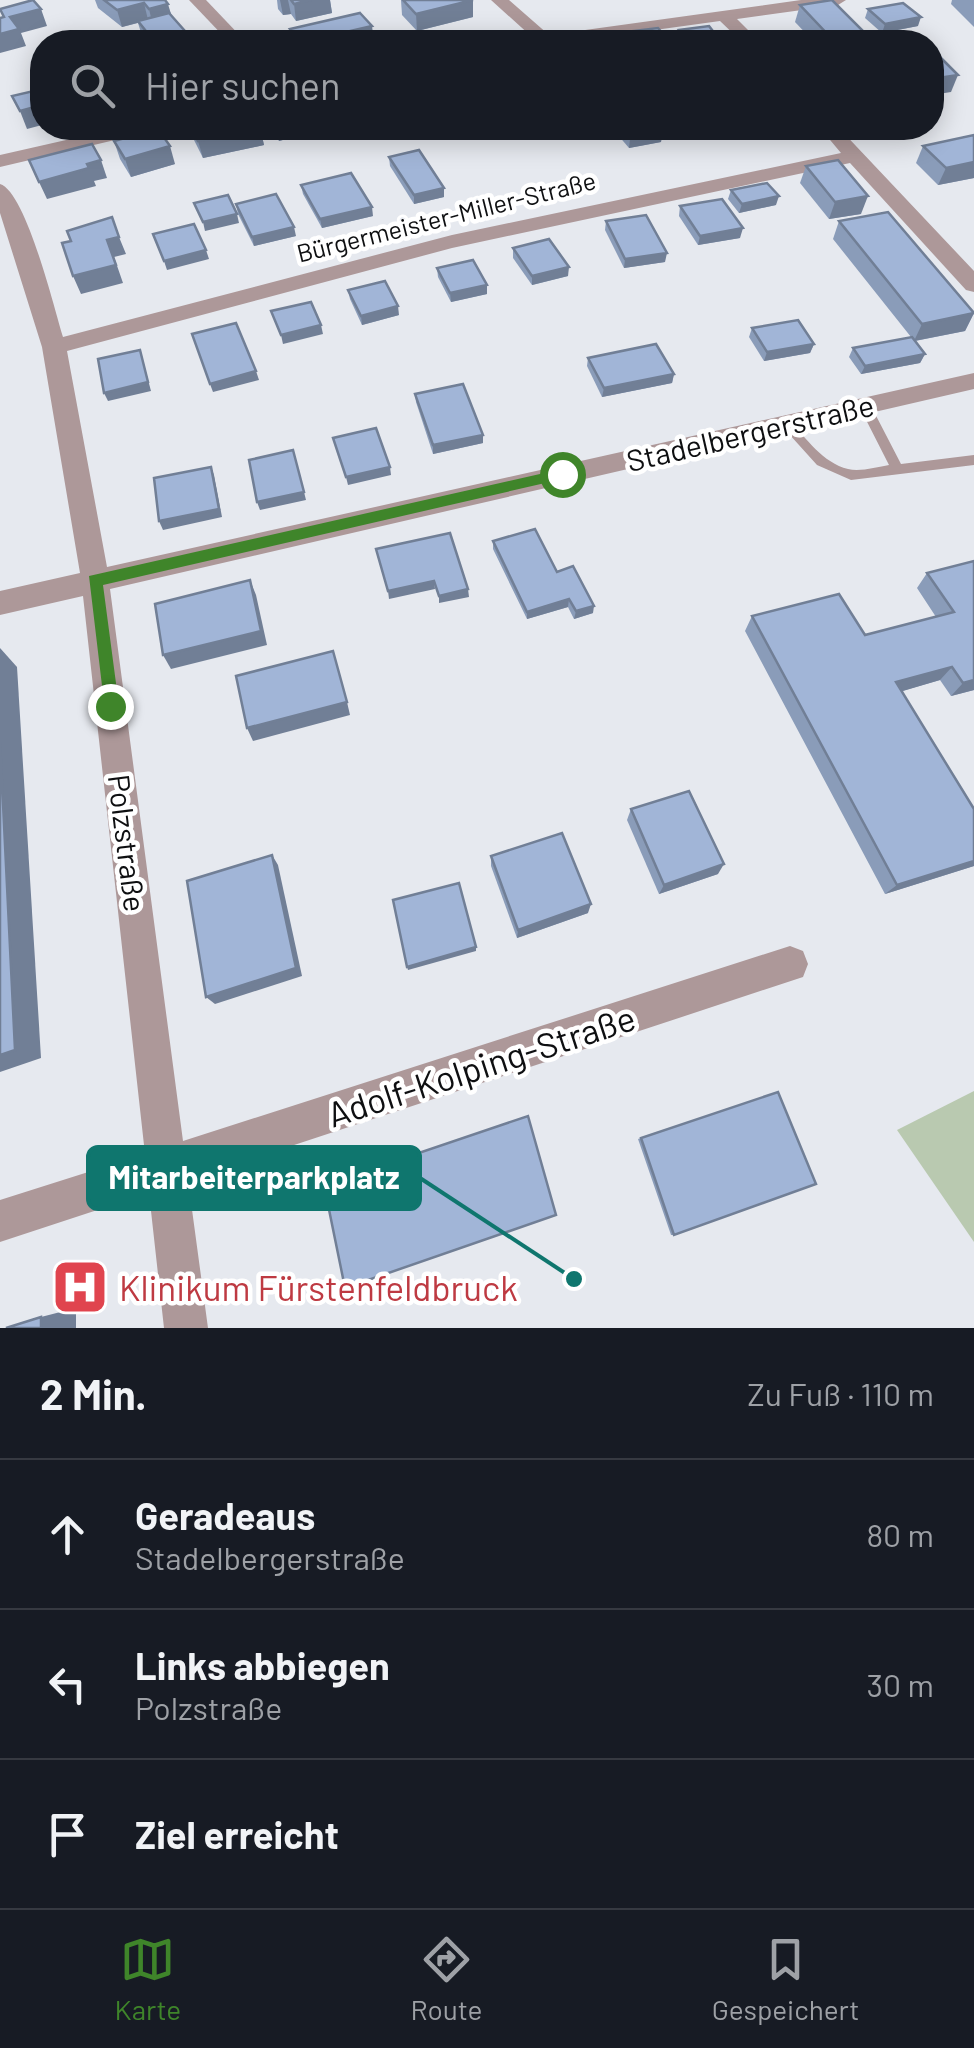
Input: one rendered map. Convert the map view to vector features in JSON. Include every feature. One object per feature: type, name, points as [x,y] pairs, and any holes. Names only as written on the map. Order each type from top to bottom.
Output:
[{"type":"street","points":[[198,0],[227,30]]},
{"type":"street","points":[[499,0],[528,30]]},
{"type":"street","points":[[617,30],[838,0]]},
{"type":"street","points":[[723,15],[739,30]]},
{"type":"street","points":[[0,161],[90,140]]},
{"type":"street","points":[[840,140],[974,285]]},
{"type":"street","name":"Bürgermeister-Miller-Straße","points":[[54,347],[159,316],[549,218],[854,156]]},
{"type":"street","name":"Polzstraße","points":[[0,190],[20,233],[54,347],[95,580],[186,1328]]},
{"type":"street","name":"Stadelbergerstraße","points":[[0,603],[974,382]]},
{"type":"street","name":"Adolf-Kolping-Straße","points":[[0,1221],[790,964]]},
{"type":"lane","points":[[865,406],[898,470]]},
{"type":"lane","points":[[786,424],[816,459],[850,476],[974,460]]},
{"type":"green space","points":[[974,1091],[974,1242],[897,1130]]},
{"type":"building","points":[[33,0],[41,9],[10,17],[19,29],[0,34],[0,18],[4,17],[0,9]]},
{"type":"building","points":[[104,0],[165,0],[168,4],[149,9],[144,3],[117,10]]},
{"type":"building","points":[[403,0],[473,0],[416,14]]},
{"type":"building","points":[[832,0],[862,30],[824,30],[800,5]]},
{"type":"building","points":[[903,3],[921,17],[885,24],[868,9]]},
{"type":"building","points":[[169,13],[184,30],[145,30],[138,21]]},
{"type":"building","points":[[360,13],[372,26],[355,30],[290,29]]},
{"type":"building","points":[[709,26],[712,30],[679,30]]},
{"type":"building","points":[[944,61],[958,75],[944,77]]},
{"type":"building","points":[[30,92],[30,108],[20,111],[12,96]]},
{"type":"building","points":[[974,135],[974,162],[946,168],[923,146]]},
{"type":"building","points":[[166,140],[170,146],[125,159],[114,141]]},
{"type":"building","points":[[92,144],[101,160],[87,164],[89,168],[39,182],[29,160]]},
{"type":"building","points":[[419,150],[444,188],[414,195],[389,157]]},
{"type":"building","points":[[838,160],[868,196],[835,202],[806,166]]},
{"type":"building","points":[[351,173],[372,207],[320,219],[301,185]]},
{"type":"building","points":[[767,183],[779,196],[742,204],[731,190]]},
{"type":"building","points":[[276,194],[294,227],[252,237],[236,204]]},
{"type":"building","points":[[228,195],[237,214],[203,222],[194,203]]},
{"type":"building","points":[[722,199],[743,228],[700,236],[680,206]]},
{"type":"building","points":[[888,212],[974,313],[922,324],[839,221]]},
{"type":"building","points":[[646,215],[667,253],[625,259],[606,221]]},
{"type":"building","points":[[112,217],[119,237],[107,240],[116,265],[73,276],[62,243],[71,241],[67,231]]},
{"type":"building","points":[[194,224],[206,250],[164,261],[153,234]]},
{"type":"building","points":[[549,239],[569,267],[532,276],[513,248]]},
{"type":"building","points":[[473,260],[487,285],[450,293],[437,268]]},
{"type":"building","points":[[385,281],[398,306],[361,316],[348,290]]},
{"type":"building","points":[[311,302],[321,325],[281,335],[271,311]]},
{"type":"building","points":[[798,320],[814,344],[767,352],[752,328]]},
{"type":"building","points":[[236,323],[256,371],[210,384],[192,334]]},
{"type":"building","points":[[912,337],[925,354],[865,366],[853,348]]},
{"type":"building","points":[[656,344],[674,374],[604,388],[588,358]]},
{"type":"building","points":[[140,350],[148,382],[104,393],[98,359]]},
{"type":"building","points":[[463,384],[483,435],[433,445],[415,394]]},
{"type":"building","points":[[376,428],[390,467],[346,477],[333,438]]},
{"type":"building","points":[[293,450],[304,492],[257,502],[249,460]]},
{"type":"building","points":[[211,467],[219,509],[159,521],[154,478]]},
{"type":"building","points":[[535,529],[557,572],[573,566],[594,606],[576,611],[569,599],[527,612],[493,541]]},
{"type":"building","points":[[450,533],[468,589],[439,596],[434,581],[388,591],[376,549]]},
{"type":"building","points":[[974,561],[974,680],[963,683],[952,667],[896,682],[974,809],[974,861],[897,885],[752,616],[839,594],[865,635],[954,612],[927,573]]},
{"type":"building","points":[[250,580],[261,631],[163,655],[155,604]]},
{"type":"building","points":[[333,651],[347,702],[247,728],[236,676]]},
{"type":"building","points":[[0,742],[15,1050],[0,1055]]},
{"type":"building","points":[[689,791],[724,864],[664,885],[631,809]]},
{"type":"building","points":[[562,833],[591,904],[518,930],[491,856]]},
{"type":"building","points":[[272,855],[296,968],[206,997],[187,881]]},
{"type":"building","points":[[459,883],[476,947],[407,967],[393,900]]},
{"type":"building","points":[[778,1092],[816,1184],[674,1235],[641,1138]]},
{"type":"building","points":[[528,1116],[556,1215],[345,1288],[324,1185]]},
{"type":"building","points":[[41,1317],[41,1328],[6,1328]]},
{"type":"place","name":"Mitarbeiterparkplatz","points":[[574,1279]]},
{"type":"place","name":"Klinikum Fürstenfeldbruck","points":[[80,1287]]},
{"type":"route","points":[[110,706],[95,580],[562,474]]}]
